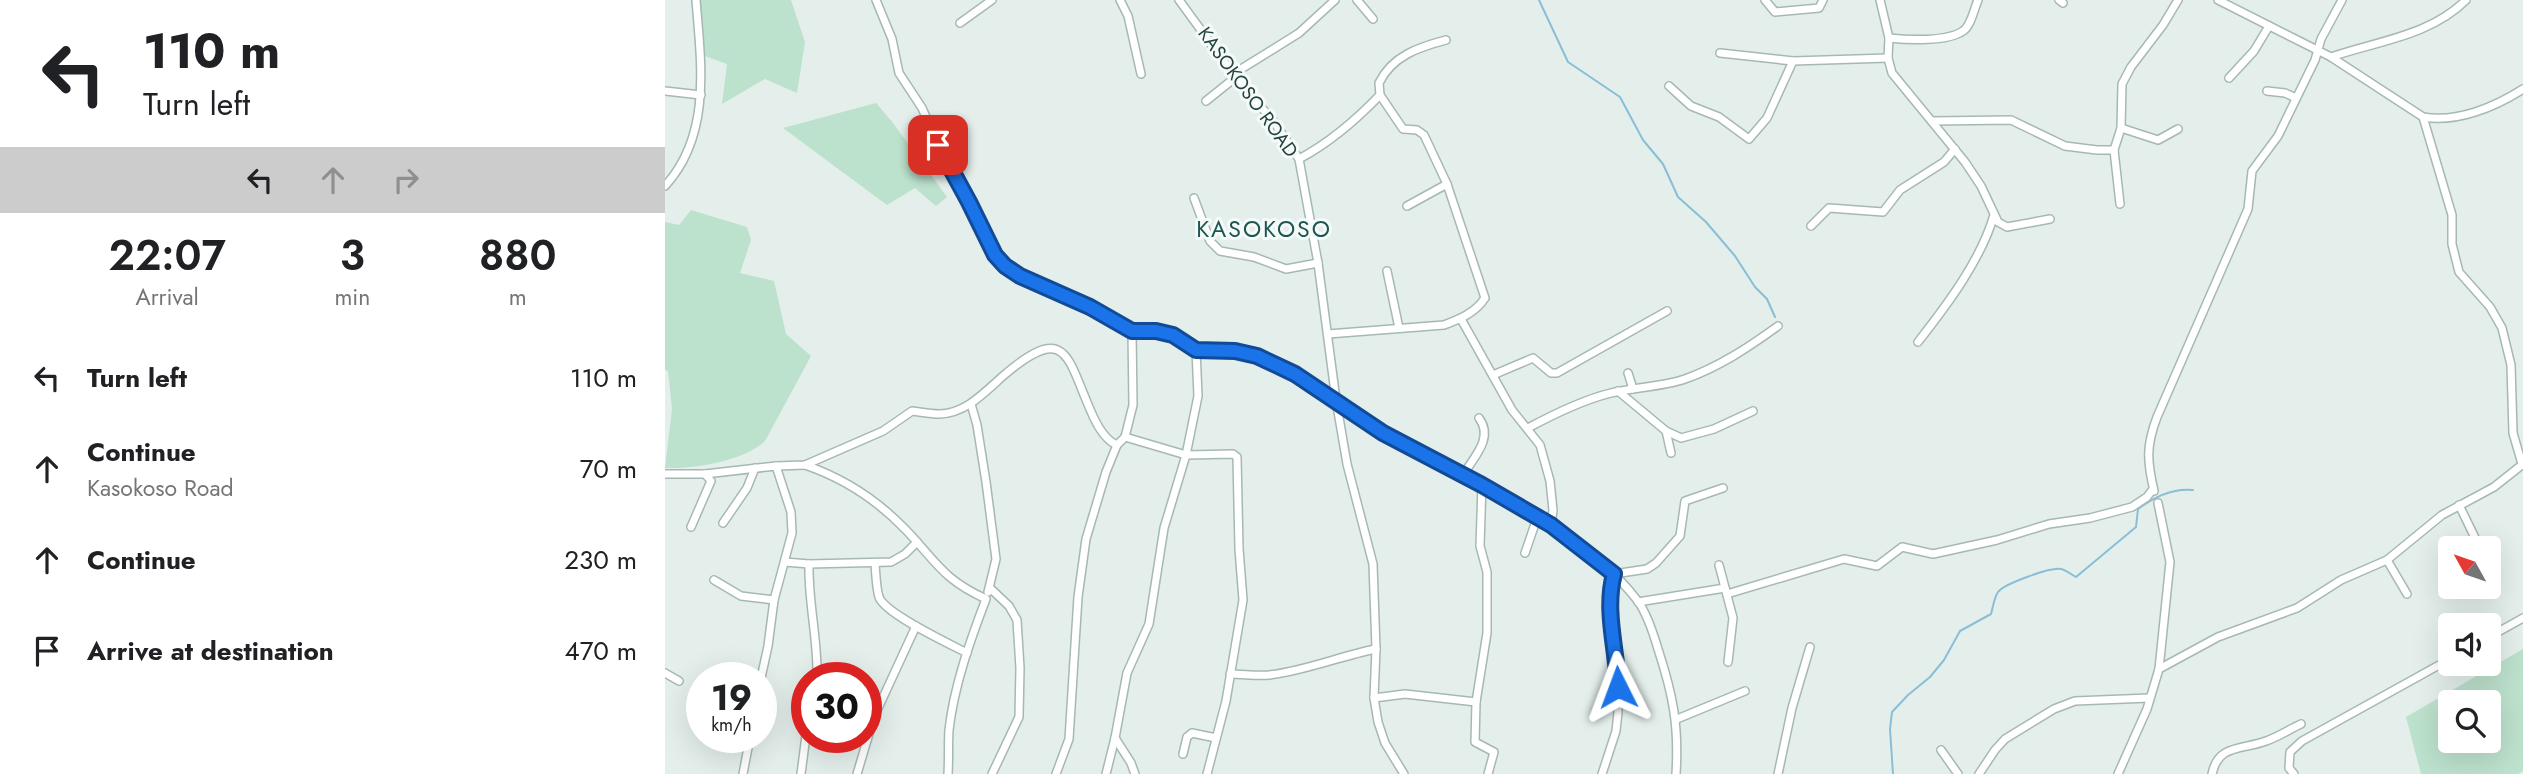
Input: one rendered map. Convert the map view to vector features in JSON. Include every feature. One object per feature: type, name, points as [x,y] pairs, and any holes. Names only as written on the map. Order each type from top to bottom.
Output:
[{"type":"street","points":[[665,186],[690,145],[697,126],[701,95],[696,0]]},
{"type":"street","points":[[876,0],[892,40],[899,73],[922,108],[946,162],[995,255],[1005,266],[1020,276],[1090,307],[1132,331],[1156,331],[1173,335],[1196,350],[1235,351],[1257,356],[1295,374],[1383,433],[1551,525],[1614,574],[1638,602],[1671,690],[1677,719],[1676,774]]},
{"type":"street","points":[[960,23],[992,0]]},
{"type":"street","points":[[1120,0],[1128,16],[1141,74]]},
{"type":"street","name":"KASOKOSO ROAD","points":[[1179,0],[1274,122],[1299,159],[1318,263],[1345,454],[1373,564],[1376,649],[1374,698],[1381,734],[1404,774]]},
{"type":"street","points":[[1206,101],[1235,75],[1285,43],[1335,0]]},
{"type":"street","points":[[1357,0],[1373,19]]},
{"type":"street","points":[[1765,0],[1778,12],[1819,8],[1823,0]]},
{"type":"street","points":[[1880,0],[1889,38],[1888,58],[1892,73],[1977,179],[1993,215],[2004,226],[2050,219]]},
{"type":"street","points":[[1889,38],[1924,39],[1962,32],[1967,27],[1978,0]]},
{"type":"street","points":[[2120,204],[2114,149],[2121,128],[2122,84],[2178,0]]},
{"type":"street","points":[[2218,0],[2331,57],[2423,117],[2432,119],[2477,111],[2508,99],[2523,89]]},
{"type":"street","points":[[1638,602],[1726,591],[1844,559],[1877,566],[1902,547],[1937,554],[2049,524],[2101,516],[2132,507],[2147,498],[2154,490],[2147,456],[2154,426],[2248,209],[2250,176],[2272,147],[2342,0]]},
{"type":"street","points":[[2331,57],[2425,28],[2452,13],[2466,0]]},
{"type":"street","points":[[2229,78],[2254,51],[2269,26]]},
{"type":"street","points":[[1328,334],[1431,327],[1461,319],[1479,306],[1485,296],[1447,184],[1422,133],[1403,129],[1380,95],[1379,83],[1392,64],[1420,47],[1446,40]]},
{"type":"street","points":[[1720,53],[1793,61],[1888,58]]},
{"type":"street","points":[[1668,86],[1691,106],[1719,117],[1749,139],[1767,118],[1793,61]]},
{"type":"street","points":[[665,91],[701,95]]},
{"type":"street","points":[[2267,91],[2285,93],[2297,98]]},
{"type":"street","points":[[1299,159],[1348,126],[1380,95]]},
{"type":"street","points":[[2159,668],[2218,637],[2297,608],[2341,580],[2387,560],[2422,530],[2459,505],[2494,487],[2522,464],[2513,433],[2511,365],[2502,328],[2490,307],[2459,272],[2452,244],[2452,215],[2423,117]]},
{"type":"street","points":[[1932,121],[2011,120],[2065,146],[2114,149]]},
{"type":"street","points":[[2121,128],[2158,141],[2178,129]]},
{"type":"street","points":[[1811,226],[1829,208],[1883,212],[1900,190],[1944,162],[1955,149]]},
{"type":"street","points":[[1407,206],[1447,184]]},
{"type":"street","points":[[1194,198],[1210,241],[1220,251],[1254,257],[1286,269],[1318,263]]},
{"type":"street","points":[[1918,342],[1945,307],[1976,258],[1993,215]]},
{"type":"street","points":[[1387,271],[1399,328]]},
{"type":"street","points":[[1493,375],[1533,358],[1551,373],[1557,373],[1667,311]]},
{"type":"street","points":[[1461,319],[1512,410],[1540,445],[1547,464],[1553,510],[1551,525]]},
{"type":"street","points":[[1528,428],[1596,397],[1681,380],[1704,372],[1741,352],[1778,326]]},
{"type":"street","points":[[1056,774],[1065,754],[1072,721],[1078,597],[1086,539],[1096,500],[1117,445],[1125,438],[1134,396],[1132,331]]},
{"type":"street","points":[[665,474],[705,474],[805,465],[883,430],[912,411],[939,414],[953,412],[971,404],[1012,368],[1036,352],[1057,347],[1067,356],[1098,427],[1111,443],[1117,445]]},
{"type":"street","points":[[1106,774],[1127,673],[1149,624],[1164,528],[1186,455],[1198,396],[1196,350]]},
{"type":"street","points":[[1627,373],[1633,389]]},
{"type":"street","points":[[1618,391],[1666,431],[1681,438],[1698,435],[1753,411]]},
{"type":"street","points":[[948,774],[952,708],[967,653],[990,588],[996,559],[981,447],[971,404]]},
{"type":"street","points":[[1463,475],[1486,435],[1485,425],[1479,418]]},
{"type":"street","points":[[1666,431],[1671,453]]},
{"type":"street","points":[[1125,438],[1186,455],[1233,454],[1237,457],[1243,600],[1226,701],[1207,774]]},
{"type":"street","points":[[805,465],[835,477],[869,498],[917,542],[949,578],[986,599]]},
{"type":"street","points":[[765,662],[774,600],[793,522],[776,466]]},
{"type":"street","points":[[723,523],[747,488],[755,468]]},
{"type":"street","points":[[691,527],[711,481],[705,474]]},
{"type":"street","points":[[1482,485],[1480,546],[1487,572],[1487,633],[1476,702],[1475,741],[1494,752],[1488,774]]},
{"type":"street","points":[[1614,574],[1652,567],[1680,536],[1685,501],[1723,488]]},
{"type":"street","points":[[2117,774],[2150,698],[2159,668],[2170,562],[2158,503]]},
{"type":"street","points":[[2459,505],[2474,536]]},
{"type":"street","points":[[1525,553],[1537,518]]},
{"type":"street","points":[[785,562],[875,564],[900,559],[917,542]]},
{"type":"street","points":[[2387,560],[2407,594]]},
{"type":"street","points":[[810,564],[809,592],[816,662]]},
{"type":"street","points":[[875,564],[881,601],[916,626],[967,653]]},
{"type":"street","points":[[1719,565],[1733,618],[1728,663]]},
{"type":"street","points":[[1602,774],[1618,723],[1617,663],[1609,610],[1614,574]]},
{"type":"street","points":[[714,580],[741,596],[774,600]]},
{"type":"street","points":[[990,588],[1009,606],[1017,620],[1020,668],[1019,717],[992,774]]},
{"type":"street","points":[[2501,631],[2523,618]]},
{"type":"street","points":[[857,774],[874,717],[916,626]]},
{"type":"street","points":[[1778,774],[1792,708],[1810,647]]},
{"type":"street","points":[[1230,674],[1265,676],[1376,649]]},
{"type":"street","points":[[2294,774],[2288,768],[2290,752],[2302,741],[2438,666]]},
{"type":"street","points":[[665,673],[679,681]]},
{"type":"street","points":[[1677,719],[1745,691]]},
{"type":"street","points":[[1374,698],[1405,694],[1476,702]]},
{"type":"street","points":[[1979,774],[1994,750],[2005,739],[2054,709],[2075,701],[2150,698]]},
{"type":"street","points":[[2212,774],[2217,759],[2225,752],[2265,741],[2301,724]]},
{"type":"street","points":[[1183,754],[1187,737],[1192,733],[1216,738]]},
{"type":"street","points":[[1115,738],[1135,774]]},
{"type":"street","points":[[1941,750],[1958,774]]},
{"type":"street","points":[[743,774],[747,753]]},
{"type":"street","points":[[801,774],[804,753]]},
{"type":"green space","points":[[700,0],[791,0],[805,42],[797,93],[765,79],[722,104],[727,64],[702,55]]},
{"type":"green space","points":[[876,103],[947,197],[936,206],[915,188],[887,205],[783,128]]},
{"type":"green space","points":[[691,210],[747,227],[751,240],[740,273],[774,281],[786,334],[811,356],[765,441],[756,448],[732,459],[689,467],[665,468],[672,409],[668,371],[665,370],[665,222],[679,225]]},
{"type":"green space","points":[[2523,649],[2523,771],[2518,774],[2421,774],[2406,717],[2438,698],[2438,753],[2501,753],[2501,690],[2452,690],[2477,676],[2501,676],[2501,662]]},
{"type":"waterway","points":[[1539,0],[1568,62],[1620,97],[1643,140],[1663,164],[1678,197],[1706,222],[1735,256],[1755,287],[1767,299],[1775,317]]},
{"type":"waterway","points":[[1893,774],[1890,729],[1892,712],[1930,677],[1944,660],[1960,631],[1991,614],[1998,592],[2018,581],[2055,569],[2067,571],[2076,577],[2136,527],[2138,509],[2164,494],[2193,490]]},
{"type":"district","name":"KASOKOSO","points":[[1264,229]]},
{"type":"route","points":[[938,145],[995,255],[1020,276],[1090,307],[1132,331],[1156,331],[1173,335],[1196,350],[1205,352],[1235,351],[1257,356],[1295,374],[1374,428],[1551,525],[1614,574],[1609,610],[1618,687]]}]
